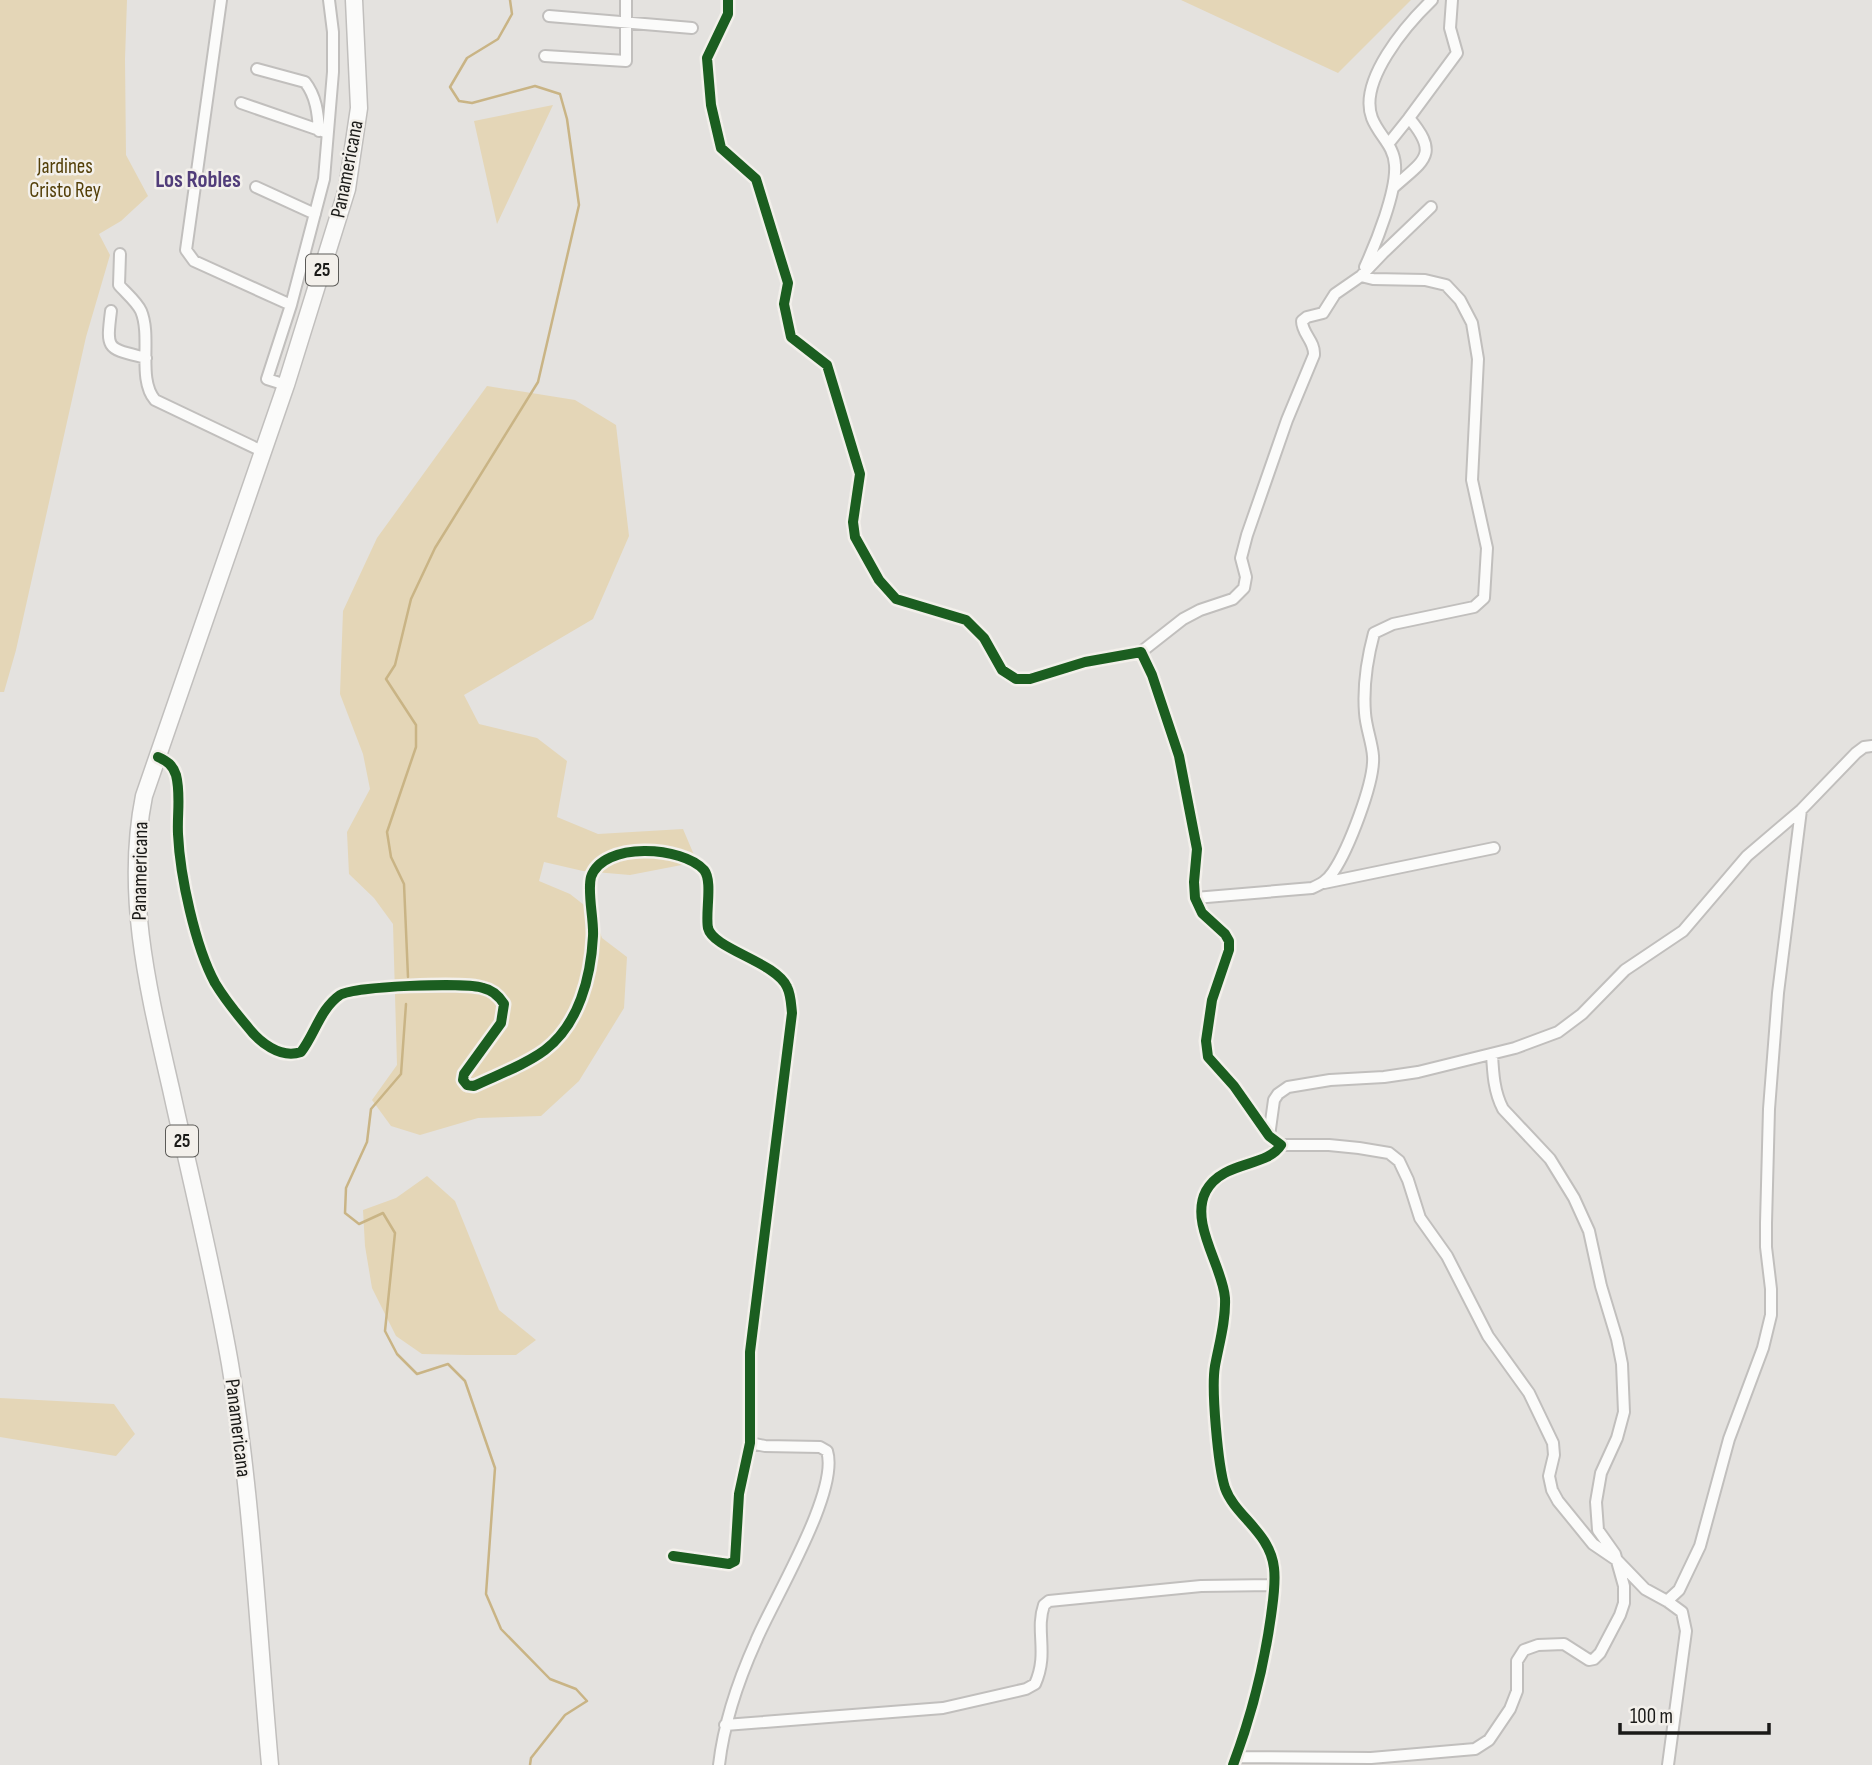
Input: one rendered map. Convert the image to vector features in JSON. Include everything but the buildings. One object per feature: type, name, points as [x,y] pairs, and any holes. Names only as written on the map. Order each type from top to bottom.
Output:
[{"type":"main road","name":"Panamericana","points":[[270,1765],[243,1456],[230,1363],[150,997],[139,927],[136,872],[144,796],[286,385],[347,189],[359,107],[354,0]]},
{"type":"street","points":[[221,0],[186,250],[194,261],[291,305]]},
{"type":"street","points":[[286,385],[267,379],[291,305],[324,179],[323,132],[333,72],[330,0]]},
{"type":"street","points":[[545,56],[626,61],[626,0]]},
{"type":"street","points":[[728,0],[728,14],[707,58],[711,105],[721,148],[756,179],[788,283],[784,304],[791,337],[827,365],[860,474],[853,522],[855,537],[878,580],[896,599],[966,620],[984,638],[1002,670],[1016,679],[1030,680],[1085,662],[1141,652],[1183,619],[1233,598],[1244,588],[1246,577],[1241,558],[1247,536],[1287,420],[1314,355],[1314,346],[1303,328],[1303,321],[1307,317],[1323,313],[1340,290],[1361,276],[1431,207]]},
{"type":"street","points":[[1361,276],[1394,187],[1395,168],[1389,143],[1373,122],[1369,110],[1368,101],[1374,77],[1399,38],[1432,0]]},
{"type":"street","points":[[1389,143],[1457,54],[1450,28],[1452,0]]},
{"type":"street","points":[[549,16],[692,28]]},
{"type":"street","points":[[257,69],[305,82],[313,95],[323,132]]},
{"type":"street","points":[[241,103],[323,132]]},
{"type":"street","points":[[1394,187],[1423,161],[1425,154],[1424,137],[1409,118]]},
{"type":"street","points":[[256,187],[315,214]]},
{"type":"street","points":[[120,254],[119,285],[140,309],[145,323],[149,389],[155,400],[262,451]]},
{"type":"street","points":[[1324,883],[1333,873],[1346,845],[1365,798],[1372,769],[1373,756],[1364,711],[1367,660],[1374,633],[1393,624],[1474,607],[1484,598],[1487,577],[1485,535],[1472,480],[1478,359],[1472,323],[1460,300],[1446,285],[1425,280],[1373,279],[1361,276]]},
{"type":"street","points":[[111,311],[107,340],[110,345],[121,352],[146,358]]},
{"type":"street","points":[[1141,652],[1153,675],[1179,756],[1197,849],[1195,898],[1202,914],[1225,933],[1228,941],[1229,950],[1212,1000],[1206,1041],[1208,1057],[1234,1086],[1269,1136],[1281,1146]]},
{"type":"street","points":[[1269,1136],[1274,1100],[1288,1087],[1330,1080],[1410,1073],[1492,1054],[1551,1035],[1582,1014],[1625,970],[1683,931],[1747,856],[1801,810],[1856,753],[1864,747],[1872,746]]},
{"type":"street","points":[[158,758],[170,764],[177,778],[182,872],[202,955],[216,984],[254,1035],[267,1046],[286,1053],[301,1052],[331,1002],[343,992],[422,984],[480,987],[491,991],[504,1004],[505,1012],[501,1023],[464,1074],[464,1083],[474,1086],[543,1052],[561,1036],[571,1021],[587,980],[593,936],[592,877],[604,860],[614,854],[653,851],[684,858],[703,869],[708,877],[708,929],[713,938],[781,979],[790,996],[792,1013],[750,1352],[750,1443],[739,1494],[733,1564],[673,1556]]},
{"type":"street","points":[[1667,1601],[1679,1590],[1700,1546],[1729,1439],[1763,1348],[1771,1315],[1766,1247],[1769,1110],[1778,993],[1801,810]]},
{"type":"street","points":[[1195,898],[1312,888],[1324,883],[1494,848]]},
{"type":"street","points":[[1492,1054],[1494,1085],[1503,1109],[1557,1168],[1583,1217],[1614,1325],[1622,1364],[1624,1412],[1617,1438],[1601,1473],[1596,1502],[1598,1530],[1618,1561],[1624,1586],[1624,1603],[1600,1653],[1594,1659],[1589,1660],[1564,1644],[1538,1644],[1524,1650],[1517,1661],[1517,1691],[1510,1709],[1489,1740],[1480,1747],[1462,1751],[1371,1758],[1235,1761],[1264,1658],[1274,1585],[1273,1560],[1266,1545],[1231,1499],[1224,1481],[1214,1379],[1225,1297],[1208,1247],[1202,1206],[1205,1192],[1217,1178],[1237,1166],[1268,1156],[1281,1146],[1329,1145],[1389,1153],[1399,1161],[1420,1218],[1447,1256],[1488,1336],[1529,1393],[1553,1443],[1554,1455],[1549,1476],[1552,1490],[1586,1537],[1618,1561],[1645,1589],[1682,1612],[1686,1625],[1668,1765]]},
{"type":"street","points":[[719,1765],[725,1724],[755,1642],[812,1523],[829,1467],[827,1451],[820,1447],[765,1447],[750,1443]]},
{"type":"street","points":[[725,1724],[943,1708],[1026,1689],[1035,1684],[1043,1661],[1041,1617],[1044,1605],[1049,1601],[1201,1586],[1274,1585]]},
{"type":"green space","name":"Jardines Cristo Rey","points":[[0,0],[127,0],[126,155],[148,196],[121,221],[99,234],[110,255],[86,337],[16,650],[4,692],[0,692]]},
{"type":"green space","points":[[1181,0],[1411,0],[1338,73]]},
{"type":"green space","points":[[553,105],[497,224],[474,121]]},
{"type":"green space","points":[[487,386],[575,400],[616,425],[629,536],[593,619],[464,695],[479,724],[537,738],[567,761],[557,817],[598,834],[683,829],[697,862],[630,875],[583,871],[544,862],[539,881],[570,894],[593,912],[602,938],[627,957],[624,1008],[579,1081],[541,1116],[478,1118],[420,1135],[391,1126],[372,1100],[397,1065],[393,924],[374,898],[349,874],[347,832],[370,789],[363,754],[340,694],[343,611],[377,538]]},
{"type":"green space","points":[[427,1176],[455,1201],[499,1310],[536,1340],[516,1355],[422,1354],[396,1336],[372,1288],[365,1246],[363,1210],[396,1198]]},
{"type":"green space","points":[[0,1398],[114,1404],[135,1434],[116,1456],[0,1437]]},
{"type":"waterway","points":[[408,977],[404,884],[391,857],[387,832],[416,747],[416,725],[386,679],[395,665],[411,599],[435,548],[538,382],[579,205],[567,119],[560,94],[535,86],[472,103],[459,101],[450,87],[467,58],[498,39],[512,14],[510,0]]},
{"type":"waterway","points":[[406,1004],[401,1074],[371,1109],[367,1142],[346,1188],[345,1213],[359,1224],[383,1213],[395,1233],[385,1331],[397,1354],[417,1374],[448,1364],[465,1381],[495,1468],[486,1594],[501,1629],[550,1679],[576,1689],[587,1701],[565,1715],[531,1758],[530,1765]]},
{"type":"cycle path","points":[[728,0],[728,14],[707,58],[711,105],[721,148],[756,179],[788,283],[784,304],[791,337],[827,365],[860,474],[853,522],[855,537],[879,580],[896,599],[966,620],[984,638],[1002,670],[1016,679],[1030,679],[1085,662],[1141,652],[1152,675],[1179,756],[1197,849],[1195,898],[1202,913],[1229,941],[1229,950],[1212,1000],[1206,1041],[1208,1057],[1234,1086],[1269,1136],[1281,1145],[1266,1158],[1223,1174],[1206,1191],[1202,1204],[1204,1231],[1225,1298],[1214,1377],[1222,1477],[1230,1498],[1266,1544],[1275,1574],[1261,1672],[1233,1765]]},
{"type":"cycle path","points":[[158,757],[169,764],[176,775],[182,870],[195,931],[208,968],[234,1011],[264,1043],[278,1051],[293,1054],[301,1052],[327,1007],[340,995],[386,987],[455,985],[487,989],[504,1004],[501,1023],[464,1074],[463,1080],[467,1085],[474,1086],[529,1060],[557,1039],[575,1013],[586,983],[592,952],[591,877],[598,865],[611,857],[626,853],[662,852],[694,862],[704,870],[708,882],[707,922],[712,936],[771,970],[787,987],[792,1013],[750,1352],[750,1443],[739,1494],[735,1561],[729,1564],[673,1556]]},
{"type":"district","name":"Los Robles","points":[[198,180]]}]
